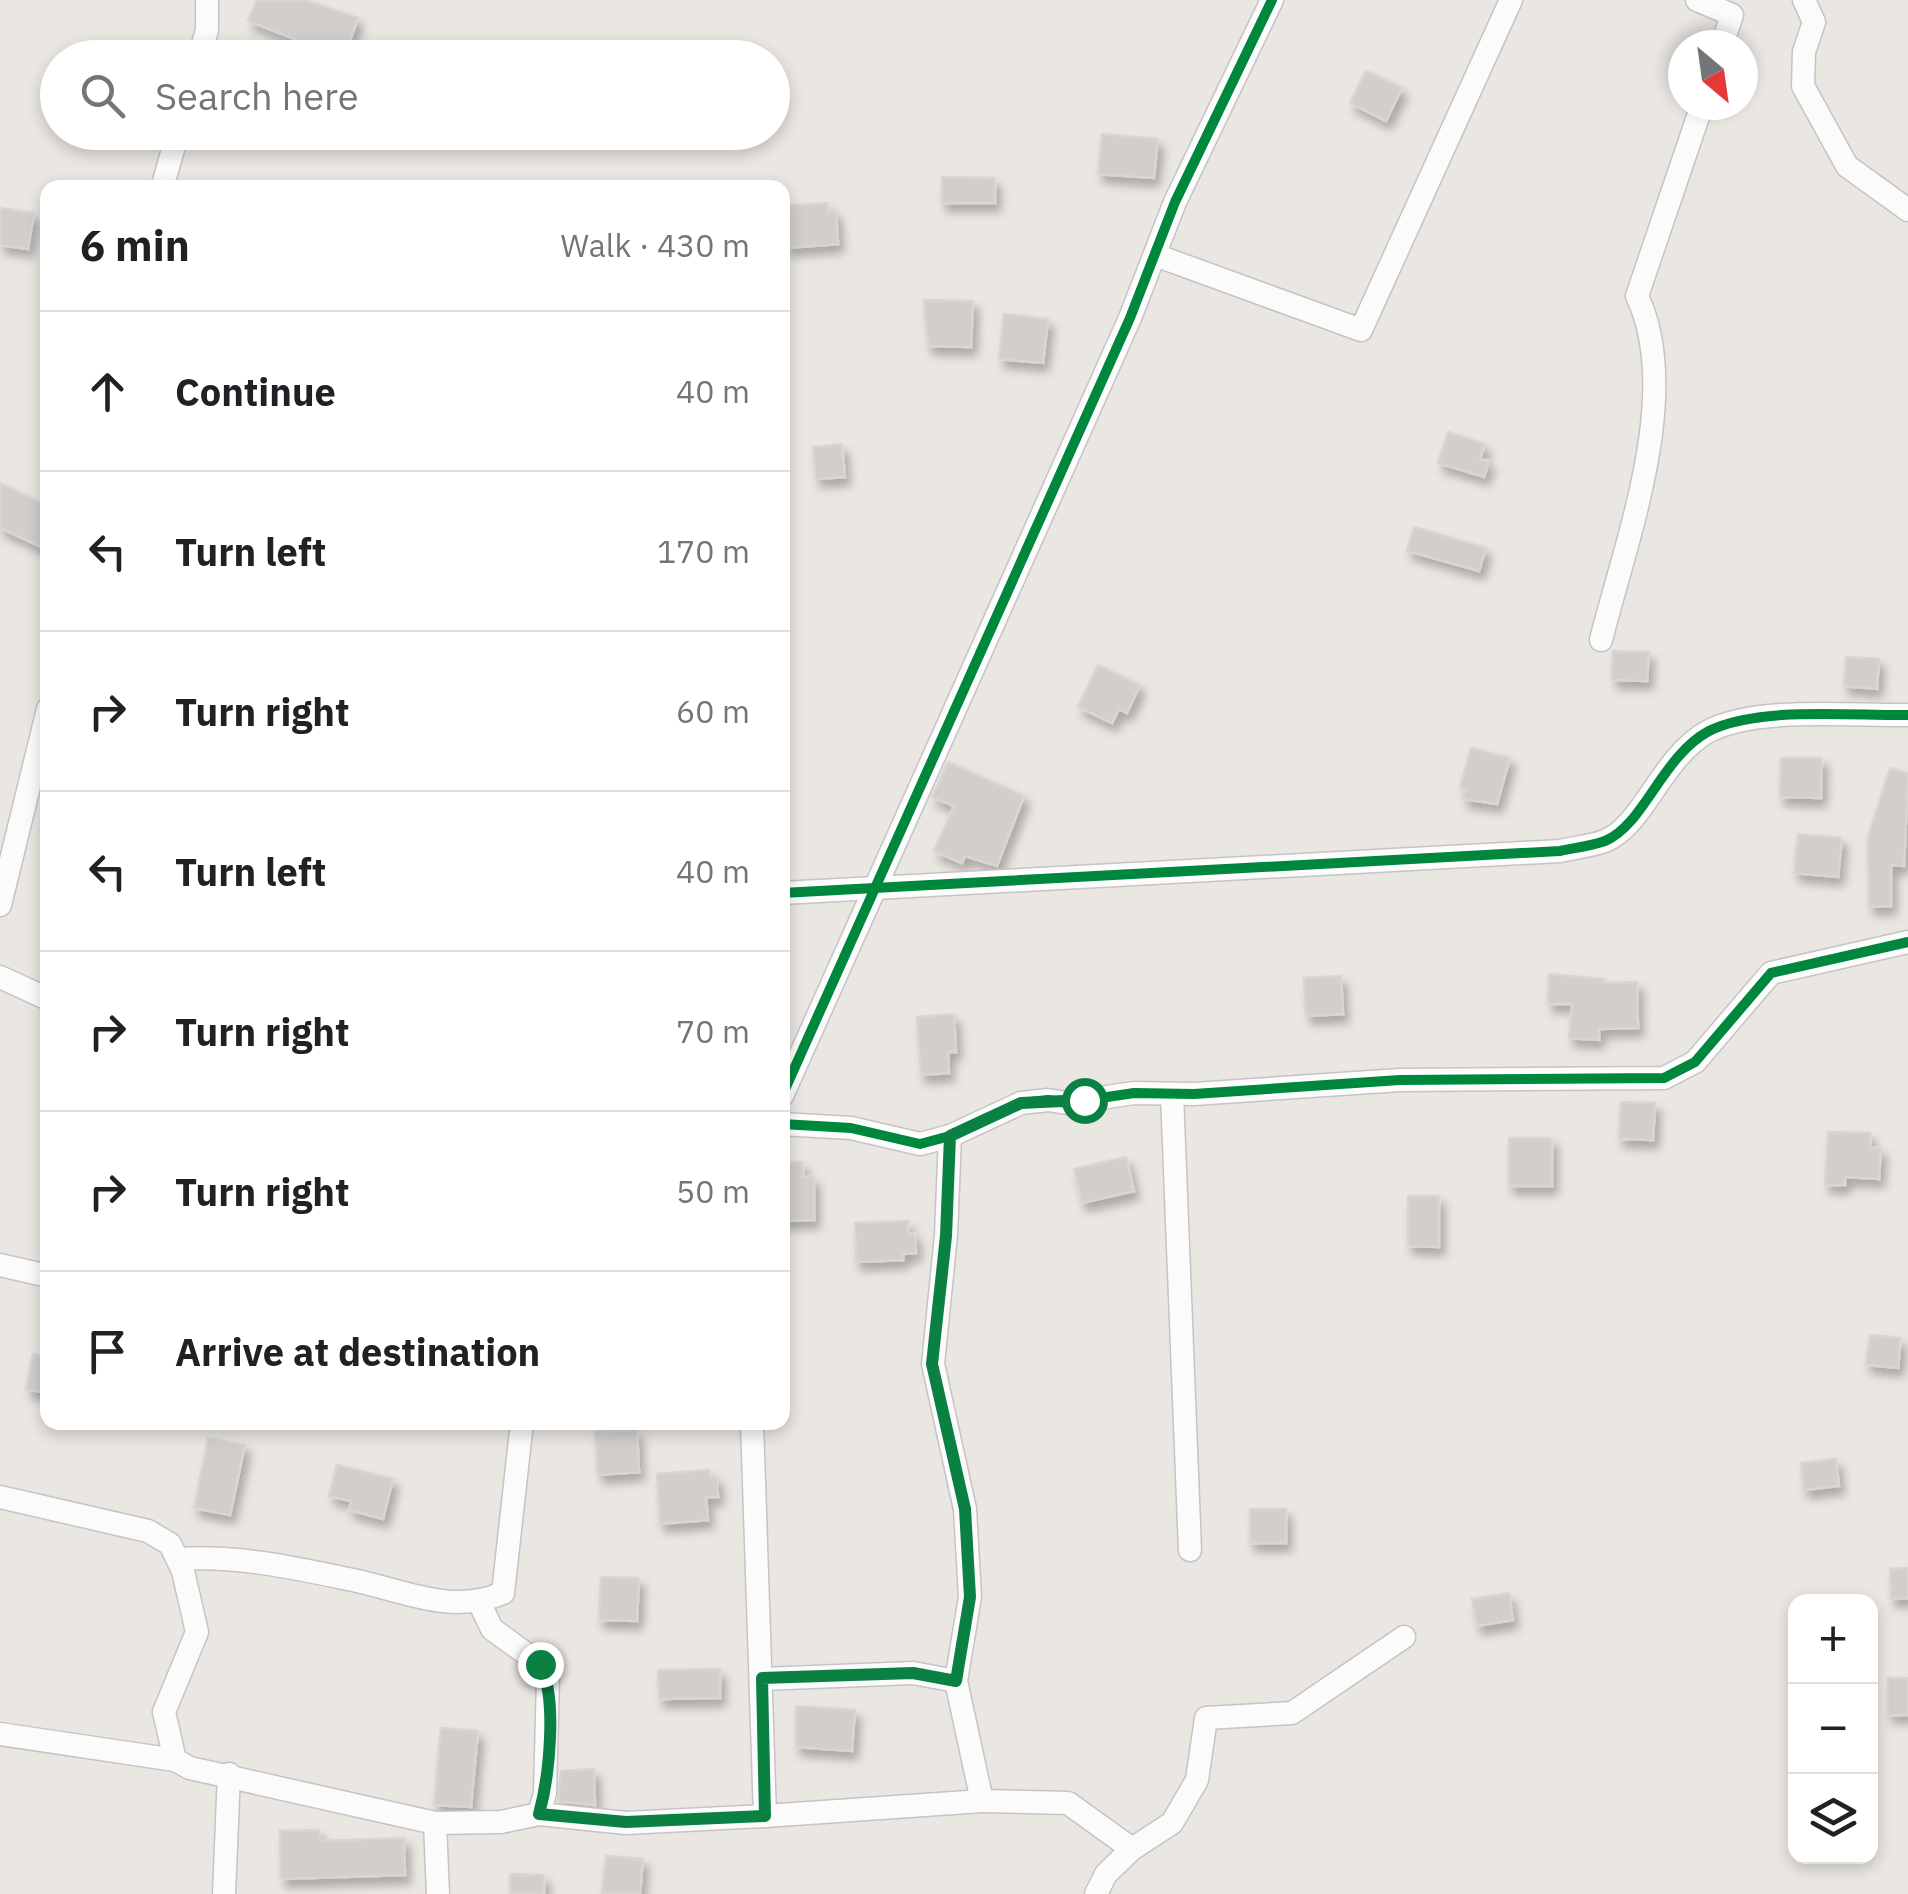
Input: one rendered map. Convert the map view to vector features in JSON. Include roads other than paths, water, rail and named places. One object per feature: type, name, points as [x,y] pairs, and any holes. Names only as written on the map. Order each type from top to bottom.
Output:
[{"type":"street","points":[[204,40],[206,0]]},
{"type":"street","points":[[790,1078],[1155,255],[1175,202],[1272,0]]},
{"type":"street","points":[[1155,255],[1361,330],[1511,0]]},
{"type":"street","points":[[1697,0],[1735,7]]},
{"type":"street","points":[[1804,0],[1814,22],[1804,52],[1803,86],[1847,166],[1908,210]]},
{"type":"street","points":[[1600,640],[1648,453],[1654,380],[1651,326],[1637,296],[1697,120]]},
{"type":"street","points":[[164,180],[173,150]]},
{"type":"street","points":[[790,893],[1560,851],[1607,840],[1628,823],[1674,757],[1711,730],[1750,720],[1908,715]]},
{"type":"street","points":[[0,905],[40,742]]},
{"type":"street","points":[[790,1124],[851,1128],[920,1144],[950,1136],[1021,1103],[1400,1080],[1664,1078],[1696,1062],[1771,973],[1908,942]]},
{"type":"street","points":[[0,977],[40,995]]},
{"type":"street","points":[[1172,1094],[1190,1550]]},
{"type":"street","points":[[950,1136],[946,1236],[932,1364],[965,1509],[970,1597],[956,1681],[982,1801]]},
{"type":"street","points":[[0,1265],[40,1274]]},
{"type":"street","points":[[178,1559],[227,1556],[358,1581],[449,1604],[479,1602],[504,1593],[521,1430]]},
{"type":"street","points":[[752,1430],[765,1816]]},
{"type":"street","points":[[0,1497],[148,1531],[170,1544],[178,1559],[197,1632],[164,1712],[175,1760]]},
{"type":"street","points":[[479,1602],[492,1629],[540,1664],[548,1679],[545,1793],[539,1814]]},
{"type":"street","points":[[1096,1894],[1106,1874],[1132,1849],[1172,1823],[1196,1780],[1206,1718],[1292,1713],[1404,1636]]},
{"type":"street","points":[[762,1678],[913,1673],[956,1681]]},
{"type":"street","points":[[0,1734],[175,1760],[435,1823],[501,1822],[539,1814],[626,1822],[982,1801],[1068,1803],[1132,1849]]},
{"type":"street","points":[[224,1894],[230,1774]]},
{"type":"street","points":[[435,1823],[438,1894]]}]
